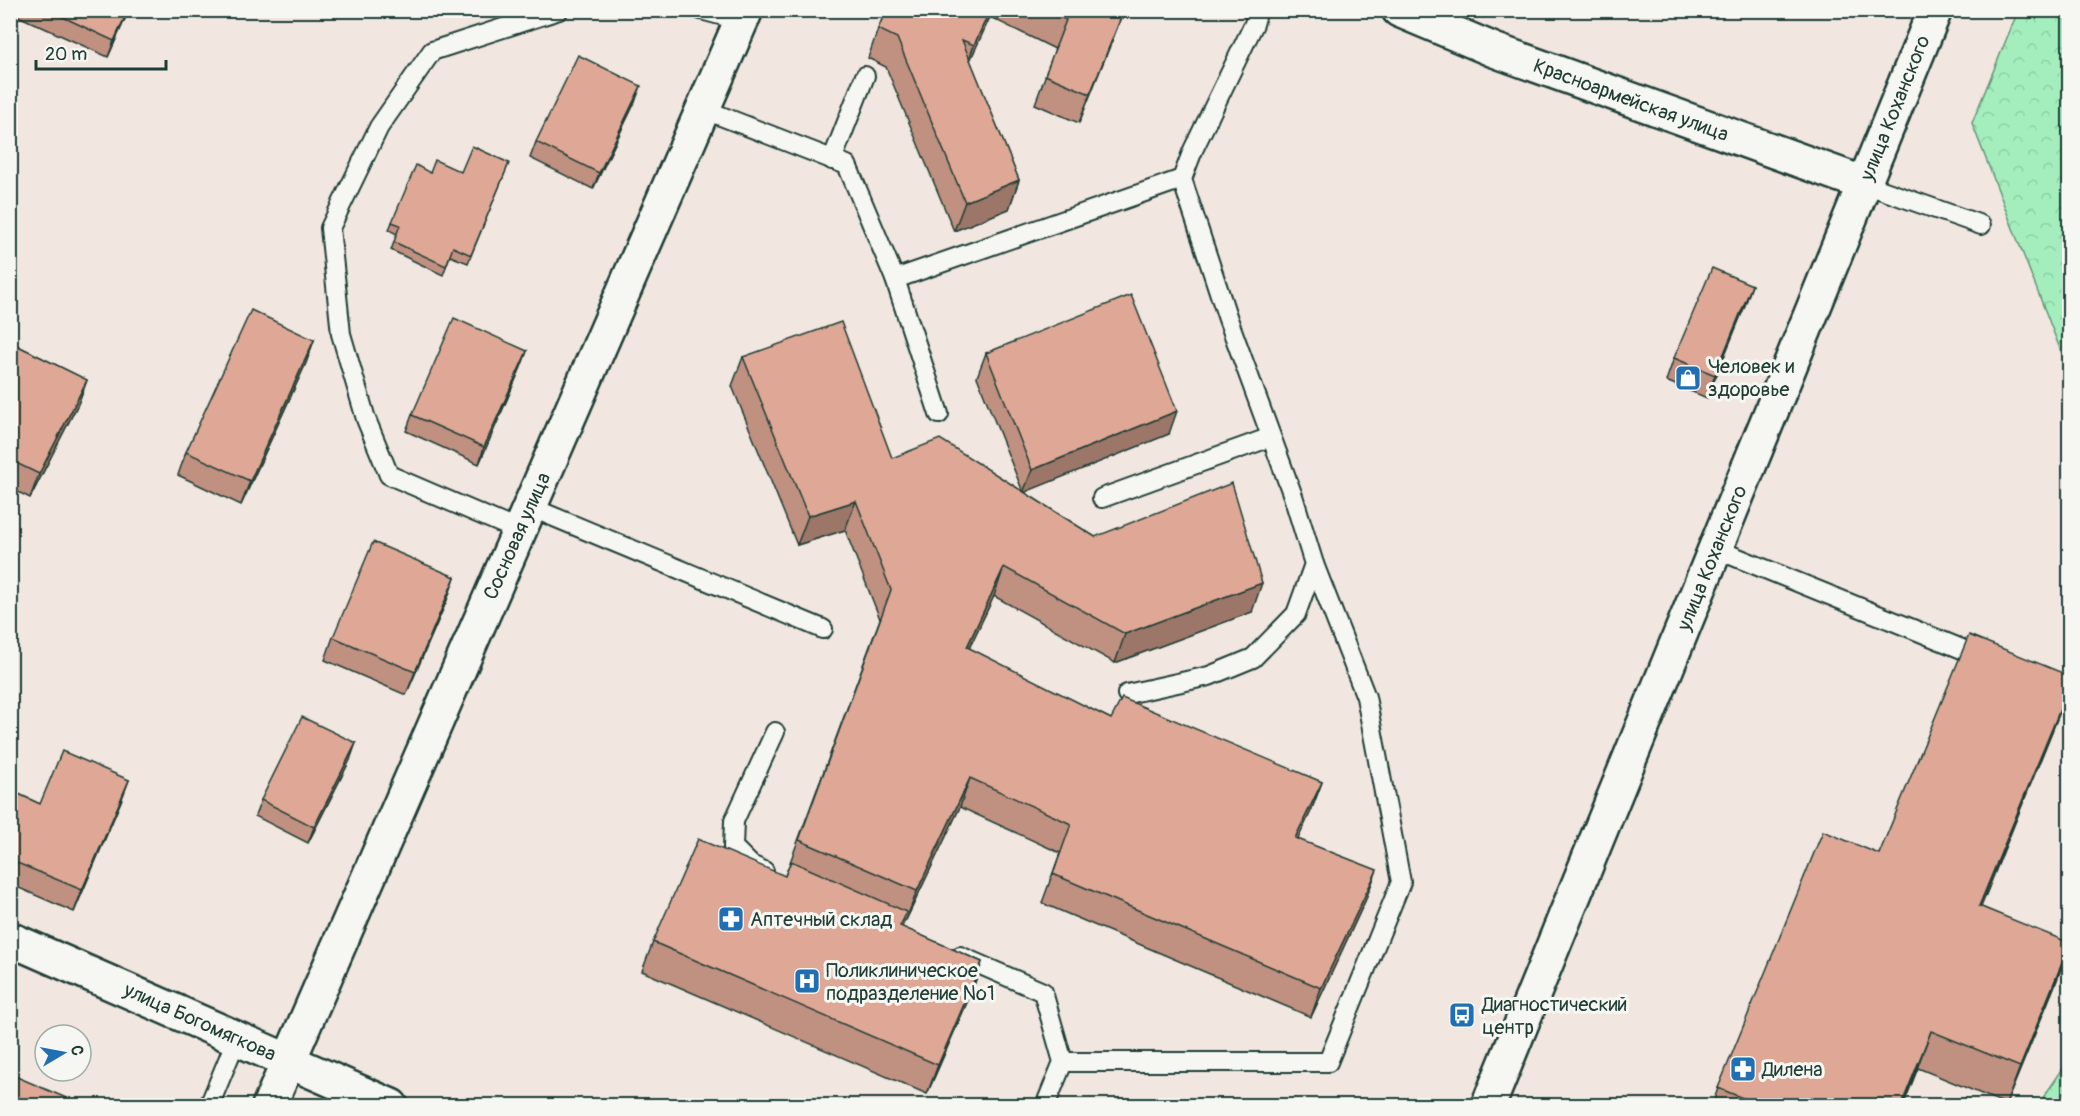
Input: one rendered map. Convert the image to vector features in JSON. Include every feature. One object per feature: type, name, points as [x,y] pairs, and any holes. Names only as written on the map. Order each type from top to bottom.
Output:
[{"type":"street","name":"Красноармейская улица","points":[[1399,10],[1494,50],[1865,184]]},
{"type":"street","name":"улица Коханского","points":[[1488,1106],[1935,10]]},
{"type":"street","name":"Сосновая улица","points":[[269,1106],[744,16]]},
{"type":"street","name":"улица Богомягкова","points":[[10,939],[391,1106]]},
{"type":"lane","points":[[559,10],[432,51],[379,127],[330,228],[341,334],[366,419],[389,475],[524,519],[579,529],[823,629]]},
{"type":"lane","points":[[701,10],[744,16]]},
{"type":"lane","points":[[1063,1062],[1328,1062],[1401,882],[1366,697],[1314,564],[1293,496],[1228,319],[1182,178],[1193,150],[1254,24],[1258,10]]},
{"type":"lane","points":[[832,160],[865,76]]},
{"type":"lane","points":[[703,109],[847,165],[895,279],[939,414]]},
{"type":"lane","points":[[895,279],[1182,178]]},
{"type":"lane","points":[[1865,184],[1981,225]]},
{"type":"lane","points":[[1102,498],[1271,437]]},
{"type":"lane","points":[[1716,549],[2004,666]]},
{"type":"lane","points":[[1127,694],[1209,676],[1253,658],[1296,614],[1314,564]]},
{"type":"lane","points":[[775,732],[734,821],[733,847],[751,865],[783,879]]},
{"type":"lane","points":[[946,950],[1043,992],[1063,1062],[1045,1106]]},
{"type":"lane","points":[[209,1106],[237,1038]]},
{"type":"green space","points":[[2018,11],[2069,11],[2069,372],[1972,123]]},
{"type":"green space","points":[[2069,1060],[2069,1105],[2038,1105]]},
{"type":"building","points":[[48,10],[128,10],[114,41]]},
{"type":"building","points":[[886,10],[990,10],[974,45],[962,40],[1019,180],[965,202],[897,38],[878,29]]},
{"type":"building","points":[[1047,10],[1124,10],[1090,94],[1045,75],[1066,20]]},
{"type":"building","points":[[578,55],[641,86],[599,173],[536,142]]},
{"type":"building","points":[[472,146],[509,163],[471,255],[453,247],[446,266],[394,242],[400,225],[392,222],[416,165],[430,173],[435,160],[461,172]]},
{"type":"building","points":[[1712,268],[1752,285],[1715,375],[1674,358]]},
{"type":"building","points":[[1131,295],[1177,411],[1032,470],[986,353]]},
{"type":"building","points":[[251,310],[314,340],[250,481],[186,452]]},
{"type":"building","points":[[454,318],[527,351],[484,447],[412,415]]},
{"type":"building","points":[[841,322],[892,458],[940,439],[1095,537],[1232,483],[1262,583],[1125,634],[1004,567],[967,647],[1111,719],[1122,698],[1322,782],[1295,838],[1377,870],[1321,988],[1053,874],[1071,824],[970,778],[917,891],[799,840],[891,590],[856,501],[808,516],[743,357]]},
{"type":"building","points":[[10,342],[87,380],[39,474],[10,460]]},
{"type":"building","points":[[373,542],[455,577],[415,672],[333,637]]},
{"type":"building","points":[[1969,635],[2070,676],[2070,685],[1979,906],[2070,943],[2020,1067],[1931,1031],[1901,1106],[1754,1106],[1755,1103],[1718,1088],[1823,831],[1879,854]]},
{"type":"building","points":[[302,717],[356,743],[314,827],[261,800]]},
{"type":"building","points":[[62,751],[129,780],[82,890],[10,860],[10,790],[40,804]]},
{"type":"building","name":"Поликлиническое подразделение №1","points":[[698,839],[785,876],[791,861],[907,912],[900,926],[982,962],[938,1065],[653,942]]},
{"type":"building","points":[[10,1074],[85,1106],[10,1106]]},
{"type":"place","name":"Человек и здоровье","points":[[1688,378]]},
{"type":"place","name":"Аптечный склад","points":[[731,919]]},
{"type":"place","name":"Поликлиническое подразделение №1","points":[[807,981]]},
{"type":"place","name":"Диагностический центр","points":[[1462,1015]]},
{"type":"place","name":"Дилена","points":[[1743,1069]]}]
